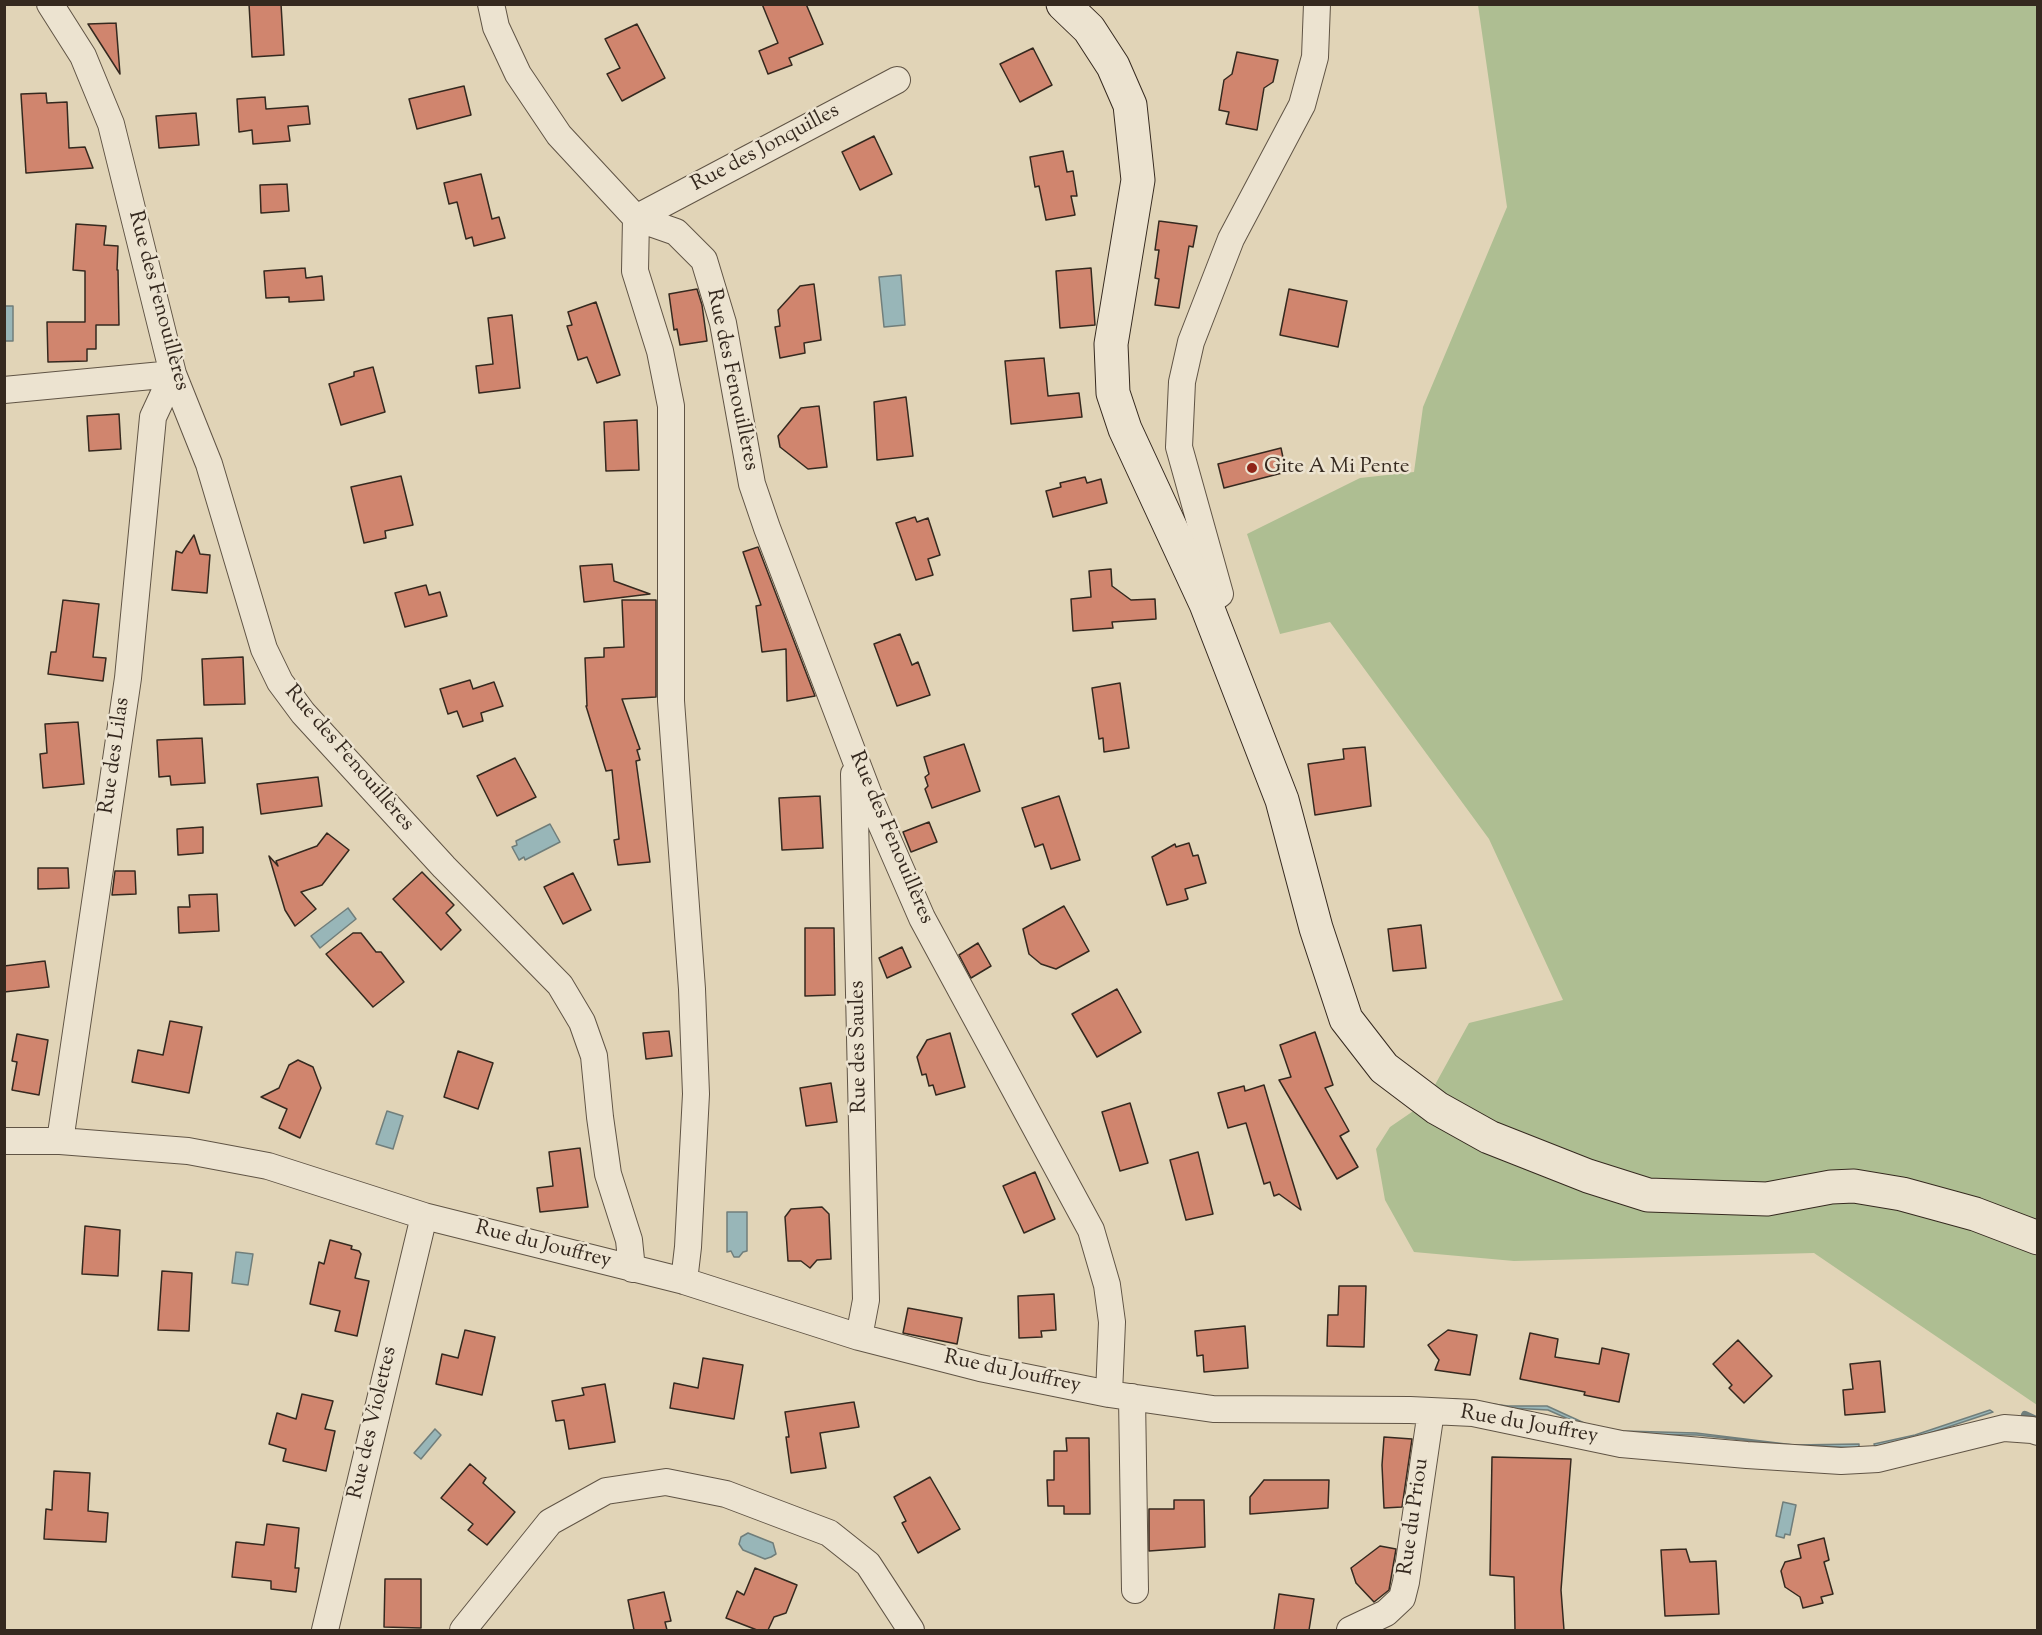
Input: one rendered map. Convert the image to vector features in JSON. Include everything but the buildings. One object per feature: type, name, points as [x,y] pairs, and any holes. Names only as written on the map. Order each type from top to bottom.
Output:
[{"type":"street","name":"Rue des Fenouillères","points":[[50,4],[83,56],[111,123],[173,374],[209,464],[264,649],[280,682],[303,713],[436,858],[560,985],[582,1022],[594,1056],[608,1174],[629,1240],[632,1269]]},
{"type":"street","points":[[491,4],[496,27],[518,74],[559,135],[636,219],[635,271],[660,351],[671,406],[671,701],[692,989],[696,1094],[688,1247],[684,1281]]},
{"type":"street","points":[[1063,4],[1089,29],[1113,66],[1130,105],[1138,180],[1111,345],[1113,393],[1125,429],[1206,604],[1282,800],[1316,928],[1346,1019],[1384,1068],[1437,1108],[1489,1137],[1588,1176],[1648,1195],[1767,1199],[1831,1186],[1854,1186],[1902,1194],[1975,1214],[2037,1238]]},
{"type":"street","points":[[1206,604],[1220,594],[1179,447],[1182,382],[1191,342],[1232,239],[1302,105],[1315,57],[1317,4]]},
{"type":"street","name":"Rue des Jonquilles","points":[[636,219],[897,80]]},
{"type":"street","name":"Rue des Fenouillères","points":[[636,219],[676,232],[704,260],[723,323],[752,484],[872,802],[922,918],[1091,1230],[1107,1285],[1112,1322],[1135,1590]]},
{"type":"street","points":[[4,390],[173,374]]},
{"type":"street","name":"Rue des Lilas","points":[[60,1141],[128,678],[153,417],[173,374]]},
{"type":"street","name":"Rue des Saules","points":[[854,756],[866,1300],[859,1337]]},
{"type":"street","name":"Rue du Jouffrey","points":[[4,1141],[60,1141],[188,1151],[268,1166],[424,1216],[684,1281],[859,1337],[980,1368],[1120,1395],[1213,1409],[1473,1413],[1622,1444],[1841,1461],[1878,1459],[2004,1428],[2037,1432]]},
{"type":"street","name":"Rue des Violettes","points":[[325,1630],[424,1216]]},
{"type":"street","name":"Rue du Priou","points":[[1350,1630],[1386,1613],[1402,1598],[1431,1411]]},
{"type":"street","points":[[463,1630],[550,1522],[606,1491],[666,1482],[726,1494],[829,1533],[868,1564],[911,1630]]},
{"type":"green space","points":[[1478,5],[2037,5],[2037,1405],[1814,1253],[1514,1261],[1414,1252],[1385,1200],[1376,1149],[1390,1127],[1425,1103],[1469,1023],[1563,1000],[1489,839],[1330,622],[1280,634],[1247,534],[1360,478],[1414,472],[1423,407],[1507,207]]},
{"type":"water","points":[[901,275],[905,325],[884,327],[879,277]]},
{"type":"water","points":[[4,306],[13,306],[13,341],[5,341]]},
{"type":"water","points":[[550,824],[560,842],[525,860],[524,857],[519,860],[512,847],[517,845],[516,841]]},
{"type":"water","points":[[348,908],[356,919],[320,948],[311,936]]},
{"type":"water","points":[[387,1111],[403,1116],[393,1149],[376,1144]]},
{"type":"water","points":[[727,1212],[747,1212],[747,1251],[739,1257],[734,1257],[731,1251],[727,1252]]},
{"type":"water","points":[[236,1252],[253,1254],[248,1285],[232,1283]]},
{"type":"water","points":[[1432,1399],[1455,1399],[1508,1406],[1547,1406],[1593,1427],[1623,1431],[1696,1433],[1791,1445],[1697,1435],[1631,1434],[1589,1428],[1548,1410],[1493,1407]]},
{"type":"water","points":[[1990,1410],[1993,1412],[1915,1438],[1875,1447],[1874,1444],[1915,1435]]},
{"type":"water","points":[[435,1429],[441,1435],[421,1459],[414,1453]]},
{"type":"water","points":[[1859,1444],[1859,1448],[1798,1445]]},
{"type":"water","points":[[1783,1502],[1796,1505],[1790,1535],[1785,1534],[1784,1538],[1776,1536]]},
{"type":"water","points":[[748,1533],[773,1543],[776,1554],[765,1559],[743,1550],[739,1544],[741,1537]]},
{"type":"waterway","points":[[2025,1415],[2038,1421]]},
{"type":"place","name":"Gite A Mi Pente","points":[[1252,468]]}]
